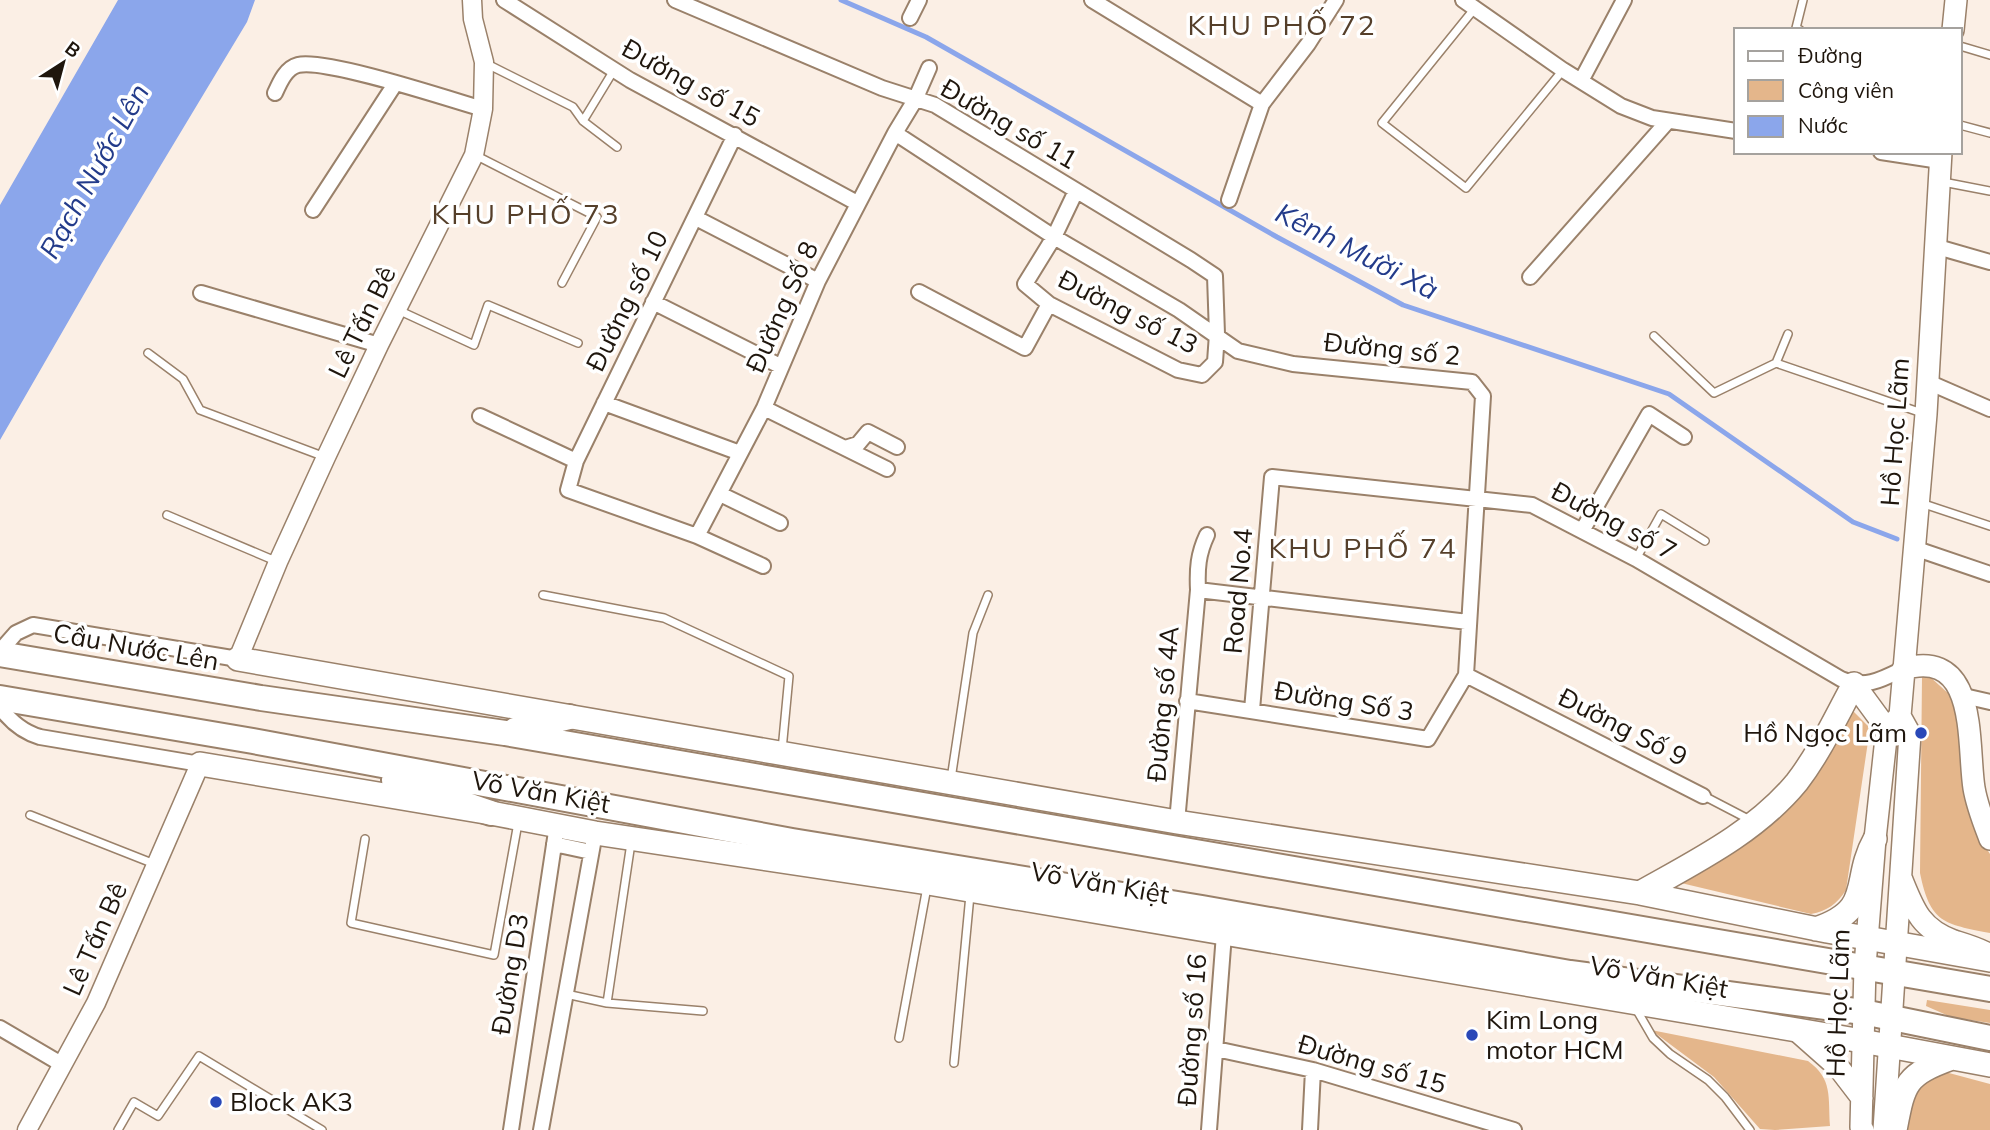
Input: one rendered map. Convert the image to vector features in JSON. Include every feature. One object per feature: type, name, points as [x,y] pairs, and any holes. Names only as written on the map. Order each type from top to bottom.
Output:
[{"type":"highway","name":"Cầu Nước Lên","points":[[0,652],[261,698]]},
{"type":"highway","name":"Võ Văn Kiệt","points":[[0,698],[253,741],[792,841],[1202,908],[1557,971],[1863,1012],[1990,1038]]},
{"type":"highway","name":"Võ Văn Kiệt","points":[[261,698],[505,733],[1990,989]]},
{"type":"highway","points":[[505,733],[569,717]]},
{"type":"highway","points":[[307,751],[491,813]]},
{"type":"main road","points":[[1953,28],[1956,0]]},
{"type":"main road","name":"Hồ Học Lãm","points":[[1863,1130],[1863,1012],[1875,839],[1903,669],[1926,414],[1940,165]]},
{"type":"main road","points":[[238,659],[1177,822],[1640,893],[1816,929],[1990,958]]},
{"type":"main road","points":[[1903,669],[1916,665],[1931,666],[1945,673],[1964,696],[1970,727],[1974,787],[1979,811],[1990,839]]},
{"type":"main road","points":[[1640,893],[1756,823],[1797,782],[1820,748],[1854,684],[1894,722]]},
{"type":"main road","name":"Hồ Học Lãm","points":[[1884,1130],[1910,734],[1894,722]]},
{"type":"main road","name":"Võ Văn Kiệt","points":[[200,764],[519,818],[556,835],[593,842],[632,839],[928,883],[1990,1065]]},
{"type":"main road","points":[[1816,929],[1835,922],[1853,906],[1858,897],[1866,855],[1875,839]]},
{"type":"main road","points":[[1899,872],[1915,912],[1924,923],[1940,935],[1975,946],[1990,958]]},
{"type":"main road","points":[[1796,1030],[1839,1069],[1862,1098]]},
{"type":"main road","points":[[1895,1130],[1902,1093],[1912,1079],[1928,1067],[1952,1058]]},
{"type":"street","name":"Lê Tấn Bê","points":[[238,659],[326,457],[474,155],[483,109],[484,62],[473,19],[472,0]]},
{"type":"street","name":"Đường số 15","points":[[504,0],[614,70],[857,203]]},
{"type":"street","name":"Đường số 11","points":[[675,0],[882,88],[935,105],[1191,260],[1214,276],[1217,334]]},
{"type":"street","points":[[910,18],[919,0]]},
{"type":"street","points":[[1092,0],[1262,104]]},
{"type":"street","points":[[1228,200],[1262,104],[1308,44],[1336,0]]},
{"type":"street","points":[[1581,81],[1624,0]]},
{"type":"street","points":[[1468,3],[1563,70],[1621,106],[1652,118],[1734,131]]},
{"type":"street","points":[[275,93],[286,72],[296,65],[305,64],[337,69],[483,109]]},
{"type":"street","name":"Đường Số 8","points":[[696,536],[764,408],[818,281],[857,203],[915,100],[929,68]]},
{"type":"street","points":[[313,210],[395,84]]},
{"type":"street","points":[[1530,277],[1668,121]]},
{"type":"street","name":"Đường số 13","points":[[895,133],[1054,237],[1025,284],[1049,304],[1178,370],[1202,375],[1215,362],[1217,334]]},
{"type":"street","name":"Đường số 10","points":[[696,536],[568,490],[576,461],[735,135]]},
{"type":"street","points":[[1890,154],[1940,165]]},
{"type":"street","points":[[1054,237],[1076,191]]},
{"type":"street","points":[[696,218],[818,281]]},
{"type":"street","name":"Đường số 2","points":[[1054,237],[1217,334],[1238,351],[1293,364],[1472,382],[1483,396],[1466,675],[1428,739]]},
{"type":"street","points":[[1934,246],[1990,262]]},
{"type":"street","points":[[919,292],[1025,348],[1049,304]]},
{"type":"street","points":[[201,293],[379,345]]},
{"type":"street","points":[[653,302],[780,366]]},
{"type":"street","points":[[1928,382],[1990,409]]},
{"type":"street","points":[[604,403],[740,453]]},
{"type":"street","points":[[764,408],[887,469]]},
{"type":"street","points":[[1582,531],[1649,414],[1684,437]]},
{"type":"street","points":[[480,416],[576,461]]},
{"type":"street","points":[[845,448],[858,444],[868,432],[897,447]]},
{"type":"street","name":"Đường số 7","points":[[1272,477],[1478,497],[1532,505],[1636,559],[1854,684]]},
{"type":"street","name":"Road No.4","points":[[1252,710],[1272,477]]},
{"type":"street","points":[[720,495],[780,523]]},
{"type":"street","name":"Đường số 4A","points":[[1177,822],[1198,590],[1197,565],[1207,534]]},
{"type":"street","points":[[696,536],[763,566]]},
{"type":"street","points":[[1914,548],[1990,574]]},
{"type":"street","points":[[1198,590],[1468,622]]},
{"type":"street","points":[[0,652],[16,633],[33,625],[238,659]]},
{"type":"street","points":[[1854,684],[1868,684],[1903,669]]},
{"type":"street","name":"Đường Số 9","points":[[1466,675],[1703,796]]},
{"type":"street","points":[[1964,696],[1990,702]]},
{"type":"street","name":"Đường Số 3","points":[[1187,701],[1428,739]]},
{"type":"street","points":[[0,707],[7,718],[29,734],[200,764]]},
{"type":"street","name":"Lê Tấn Bê","points":[[27,1130],[96,1003],[200,764]]},
{"type":"street","name":"Đường D3","points":[[510,1130],[556,835]]},
{"type":"street","points":[[541,1130],[593,842]]},
{"type":"street","name":"Đường số 16","points":[[1209,1130],[1224,934]]},
{"type":"street","points":[[0,1028],[63,1065]]},
{"type":"street","name":"Đường số 15","points":[[1216,1049],[1312,1070],[1514,1130]]},
{"type":"street","points":[[1310,1130],[1312,1070]]},
{"type":"lane","points":[[1796,28],[1803,0]]},
{"type":"lane","points":[[1468,3],[1382,123],[1466,188],[1563,70]]},
{"type":"lane","points":[[1962,47],[1990,55]]},
{"type":"lane","points":[[484,62],[573,107],[583,121],[617,147]]},
{"type":"lane","points":[[583,121],[614,70]]},
{"type":"lane","points":[[1962,126],[1990,133]]},
{"type":"lane","points":[[474,155],[597,217],[562,283]]},
{"type":"lane","points":[[1940,165],[1990,191]]},
{"type":"lane","points":[[398,310],[474,345],[488,305],[578,343]]},
{"type":"lane","points":[[1654,336],[1714,393],[1776,363],[1788,334]]},
{"type":"lane","points":[[148,353],[183,379],[200,410],[326,457]]},
{"type":"lane","points":[[1776,363],[1926,414]]},
{"type":"lane","points":[[1919,503],[1990,526]]},
{"type":"lane","points":[[1636,559],[1661,514],[1705,541]]},
{"type":"lane","points":[[167,515],[278,562]]},
{"type":"lane","points":[[543,594],[664,618],[789,676],[782,755]]},
{"type":"lane","points":[[951,783],[973,633],[988,595]]},
{"type":"lane","name":"Đường Số 9","points":[[1703,796],[1756,823]]},
{"type":"lane","points":[[30,815],[158,865]]},
{"type":"lane","points":[[365,839],[351,923],[494,955],[519,818]]},
{"type":"lane","points":[[607,1003],[632,839]]},
{"type":"lane","points":[[899,1038],[928,883]]},
{"type":"lane","points":[[954,1063],[971,891]]},
{"type":"lane","points":[[566,994],[607,1003],[703,1011]]},
{"type":"lane","points":[[1632,1002],[1653,1038],[1670,1054],[1709,1080],[1750,1130]]},
{"type":"lane","points":[[118,1130],[134,1102],[158,1116],[199,1056],[322,1130]]},
{"type":"green space","points":[[1928,675],[1950,695],[1958,715],[1981,840],[1990,854],[1990,933],[1961,927],[1941,918],[1934,912],[1924,890],[1920,873],[1922,677]]},
{"type":"green space","points":[[1850,708],[1870,728],[1846,890],[1839,899],[1827,909],[1811,914],[1681,883],[1763,830]]},
{"type":"green space","points":[[1927,1000],[1990,1010],[1990,1023],[1951,1017],[1926,1006]]},
{"type":"green space","points":[[1651,1030],[1808,1061],[1822,1075],[1828,1089],[1830,1126],[1760,1129],[1714,1077]]},
{"type":"green space","points":[[1942,1073],[1990,1084],[1990,1130],[1906,1130],[1915,1096],[1925,1084]]},
{"type":"water","name":"Rạch Nước Lên","points":[[118,0],[255,0],[247,22],[102,263],[0,440],[0,205]]},
{"type":"waterway","name":"Kênh Mười Xà","points":[[841,0],[926,37],[1277,237],[1403,305],[1669,394],[1853,522],[1897,539]]},
{"type":"place","name":"Hồ Ngọc Lãm","points":[[1921,733]]},
{"type":"place","name":"Kim Long motor HCM","points":[[1472,1035]]},
{"type":"place","name":"Block AK3","points":[[216,1102]]},
{"type":"district","name":"KHU PHỐ 72","points":[[1282,25]]},
{"type":"district","name":"KHU PHỐ 73","points":[[526,214]]},
{"type":"district","name":"KHU PHỐ 74","points":[[1363,548]]}]
